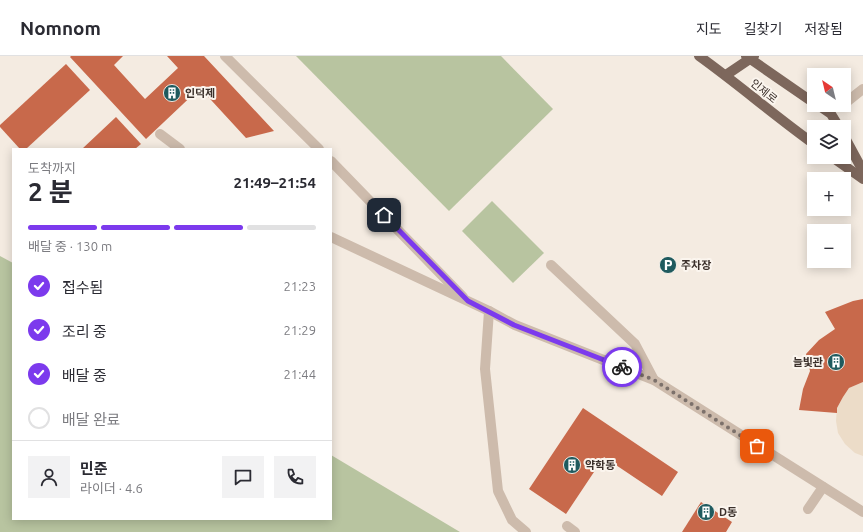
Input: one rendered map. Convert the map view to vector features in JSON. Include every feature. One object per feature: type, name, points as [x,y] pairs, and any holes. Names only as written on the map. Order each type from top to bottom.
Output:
[{"type":"main road","name":"인제로","points":[[699,56],[726,75],[782,121],[807,139]]},
{"type":"main road","points":[[726,75],[750,57],[807,97]]},
{"type":"main road","points":[[828,112],[835,120]]},
{"type":"main road","points":[[851,149],[863,171]]},
{"type":"main road","points":[[842,164],[863,179]]},
{"type":"street","points":[[226,56],[318,148]]},
{"type":"street","points":[[851,98],[863,89]]},
{"type":"street","points":[[160,134],[179,148]]},
{"type":"street","points":[[332,162],[468,301]]},
{"type":"street","points":[[332,238],[468,301],[514,325],[654,380],[863,512]]},
{"type":"street","points":[[551,266],[635,344],[654,380]]},
{"type":"street","points":[[488,311],[485,369],[498,491],[512,520],[526,532]]},
{"type":"street","points":[[808,509],[823,487]]},
{"type":"green space","points":[[296,56],[501,56],[553,109],[449,211]]},
{"type":"green space","points":[[492,201],[544,253],[513,283],[462,231]]},
{"type":"green space","points":[[0,256],[12,262],[12,520],[332,520],[332,456],[460,532],[0,532]]},
{"type":"shaded area","points":[[863,382],[863,456],[855,453],[845,444],[838,433],[836,421],[837,408],[849,388]]},
{"type":"building","name":"인덕제","points":[[123,56],[114,65],[145,99],[178,68],[167,56],[204,56],[274,131],[246,138],[200,88],[146,139],[70,57]]},
{"type":"building","points":[[66,64],[90,90],[27,148],[19,148],[0,127],[0,125]]},
{"type":"building","points":[[116,117],[141,144],[136,148],[83,148]]},
{"type":"building","name":"늘빛관","points":[[863,299],[863,382],[849,388],[837,408],[837,413],[799,410],[803,389],[810,371],[806,354],[819,340],[835,329],[825,312],[853,301]]},
{"type":"building","name":"약학동","points":[[583,408],[678,472],[662,496],[604,457],[566,514],[529,489]]},
{"type":"building","name":"D동","points":[[701,502],[732,522],[726,532],[682,532]]},
{"type":"way so far","points":[[622,367],[654,380],[757,446]]},
{"type":"place","name":"인덕제","points":[[172,93]]},
{"type":"place","name":"주차장","points":[[668,265]]},
{"type":"place","name":"늘빛관","points":[[836,362]]},
{"type":"place","name":"약학동","points":[[572,465]]},
{"type":"place","name":"D동","points":[[706,512]]},
{"type":"route","points":[[384,215],[468,301],[514,325],[622,367]]}]
